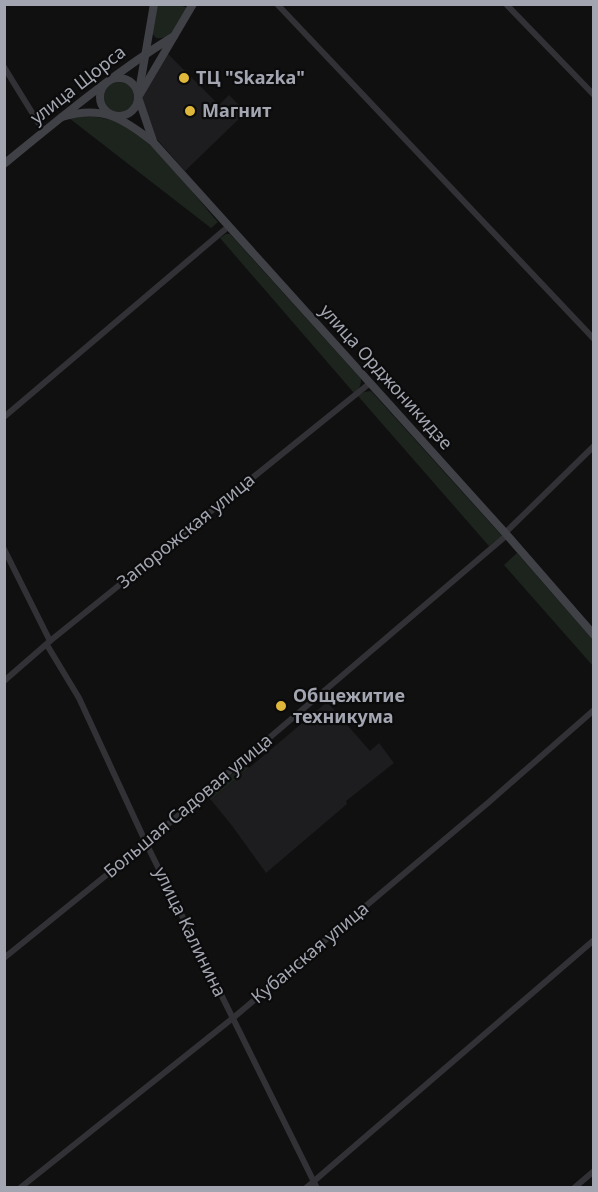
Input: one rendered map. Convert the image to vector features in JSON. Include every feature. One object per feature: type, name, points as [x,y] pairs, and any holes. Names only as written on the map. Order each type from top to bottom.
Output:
[{"type":"main road","points":[[62,117],[91,112],[124,116],[132,112],[138,97],[154,4]]},
{"type":"main road","name":"улица Щорса","points":[[138,97],[193,4]]},
{"type":"main road","name":"улица Щорса","points":[[4,164],[107,82],[174,36]]},
{"type":"main road","points":[[116,78],[126,79],[136,87],[153,142],[106,111],[100,101],[102,89],[107,82],[116,78]]},
{"type":"main road","name":"улица Орджоникидзе","points":[[153,142],[594,635]]},
{"type":"street","points":[[277,4],[594,339]]},
{"type":"street","points":[[506,4],[594,95]]},
{"type":"street","points":[[4,67],[44,132]]},
{"type":"street","points":[[4,417],[229,226]]},
{"type":"street","name":"Запорожская улица","points":[[4,681],[370,383]]},
{"type":"street","name":"Большая Садовая улица","points":[[4,958],[146,843],[506,534],[594,446]]},
{"type":"street","name":"улица Калинина","points":[[4,549],[48,643],[79,698],[146,843],[315,1184]]},
{"type":"street","name":"Кубанская улица","points":[[20,1188],[233,1018],[489,802],[594,710]]},
{"type":"street","points":[[306,1188],[315,1184],[594,940]]},
{"type":"street","points":[[574,1188],[594,1171]]},
{"type":"shaded area","points":[[157,5],[179,5],[188,8],[175,29],[162,38],[156,38],[152,33]]},
{"type":"shaded area","points":[[167,53],[219,105],[229,95],[246,112],[185,171],[155,137],[141,99]]},
{"type":"shaded area","points":[[119,82],[130,86],[134,97],[130,108],[119,112],[108,108],[104,97],[108,86]]},
{"type":"shaded area","points":[[74,116],[118,122],[135,132],[160,154],[218,222],[211,228],[69,118]]},
{"type":"shaded area","points":[[230,234],[361,379],[361,384],[354,393],[220,238]]},
{"type":"shaded area","points":[[371,391],[502,536],[489,546],[358,396]]},
{"type":"shaded area","points":[[517,553],[593,640],[593,666],[504,565]]},
{"type":"shaded area","points":[[327,702],[370,751],[379,743],[394,763],[346,801],[347,804],[266,873],[211,800]]},
{"type":"shaded area","points":[[245,763],[249,768],[211,800],[207,796]]},
{"type":"place","name":"ТЦ \"Skazka\"","points":[[184,78]]},
{"type":"place","name":"Магнит","points":[[190,111]]},
{"type":"place","name":"Общежитие техникума","points":[[281,706]]}]
